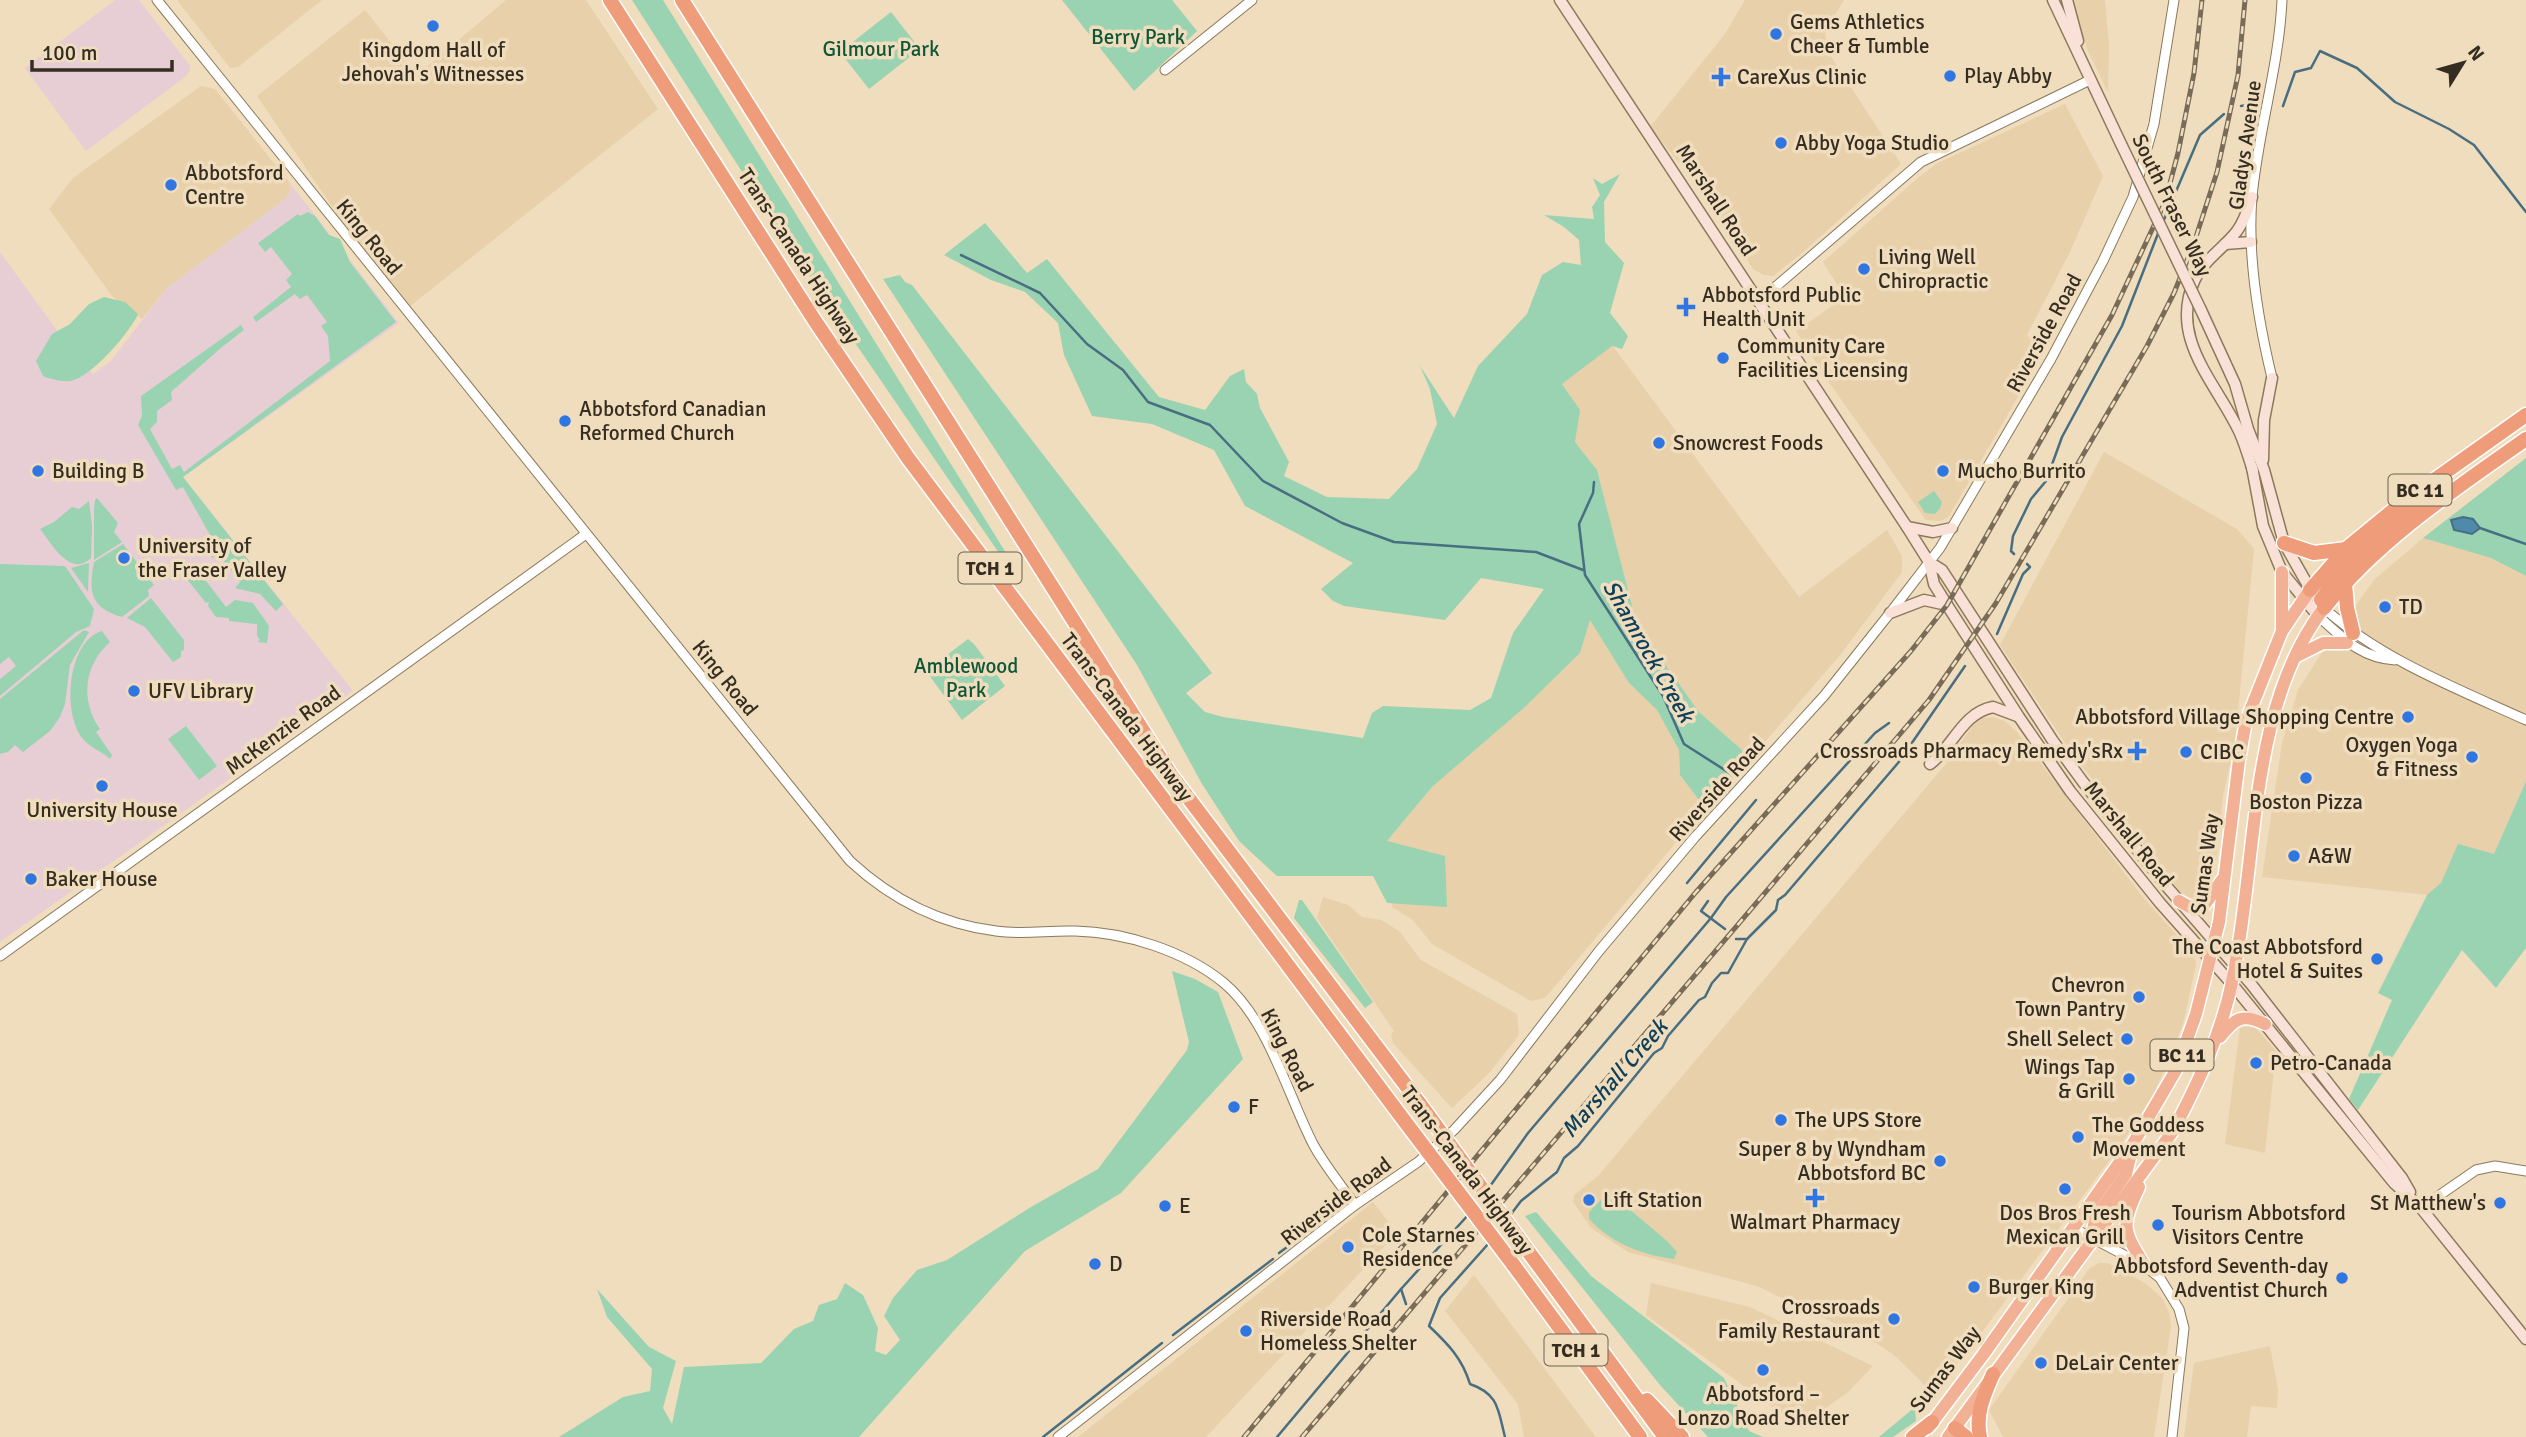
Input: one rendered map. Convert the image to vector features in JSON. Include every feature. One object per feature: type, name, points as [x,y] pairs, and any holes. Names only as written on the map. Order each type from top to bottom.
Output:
[{"type":"highway","name":"Trans-Canada Highway","points":[[610,0],[815,321],[908,458],[1640,1437]]},
{"type":"highway","name":"Trans-Canada Highway","points":[[682,0],[1171,775],[1420,1104],[1665,1437]]},
{"type":"highway","name":"Sumas Way","points":[[1956,1434],[1993,1374],[2173,1131],[2197,1085],[2213,1046],[2232,984],[2266,744],[2276,704],[2315,603],[2346,550],[2402,503],[2526,415]]},
{"type":"highway","points":[[2315,603],[2363,550],[2498,434]]},
{"type":"highway","name":"Sumas Way","points":[[1921,1437],[2134,1142],[2176,1070],[2196,1014],[2219,922],[2246,721],[2282,631],[2315,603],[2345,583],[2412,522],[2526,439]]},
{"type":"highway","points":[[2284,543],[2314,553],[2346,550]]},
{"type":"highway","points":[[2282,631],[2283,572]]},
{"type":"highway","points":[[2294,657],[2323,643],[2350,638],[2345,583]]},
{"type":"highway","points":[[2179,901],[2190,906],[2203,907],[2225,873]]},
{"type":"highway","points":[[2213,1046],[2229,1025],[2242,1017],[2252,1017],[2265,1024]]},
{"type":"highway","points":[[2092,1239],[2095,1218],[2126,1174],[2134,1142]]},
{"type":"highway","points":[[2145,1266],[2130,1241],[2125,1222],[2126,1214],[2150,1164]]},
{"type":"highway","points":[[1534,1260],[1647,1399],[1682,1437]]},
{"type":"highway","points":[[1980,1437],[1977,1424],[1979,1410],[1993,1374]]},
{"type":"highway","points":[[1913,1437],[1932,1422]]},
{"type":"main road","name":"Marshall Road","points":[[1560,0],[1907,527],[1929,562],[1934,584],[2070,791],[2394,1183],[2418,1205]]},
{"type":"main road","name":"South Fraser Way","points":[[2053,0],[2235,384],[2258,470],[2284,543],[2315,603]]},
{"type":"main road","points":[[2067,0],[2090,80]]},
{"type":"main road","points":[[2252,197],[2247,215],[2196,278],[2187,302],[2187,328],[2192,347],[2258,470]]},
{"type":"main road","points":[[2225,244],[2251,242]]},
{"type":"main road","points":[[2258,470],[2272,378]]},
{"type":"main road","name":"South Fraser Way","points":[[2258,470],[2263,526],[2283,572],[2315,603]]},
{"type":"main road","points":[[1907,527],[1933,532],[1952,528]]},
{"type":"main road","name":"Marshall Road","points":[[1929,562],[1942,570],[2068,762],[2179,901],[2235,966],[2402,1178],[2418,1205],[2526,1339]]},
{"type":"main road","points":[[1890,613],[1924,600],[1947,605]]},
{"type":"main road","points":[[1930,764],[1943,755],[1968,720],[1983,709],[1993,707],[2019,717]]},
{"type":"street","name":"King Road","points":[[157,0],[850,861],[886,891],[928,914],[973,927],[1021,933],[1077,931],[1129,938],[1178,956],[1224,983],[1242,1002],[1262,1032],[1313,1143],[1355,1205]]},
{"type":"street","points":[[1165,70],[1252,0]]},
{"type":"street","name":"Riverside Road","points":[[1058,1437],[1355,1205],[1418,1162],[1454,1130],[1500,1080],[1599,951],[1695,837],[1824,696],[1890,613],[1952,528],[2051,359],[2103,261],[2133,197],[2154,124],[2174,0]]},
{"type":"street","name":"Gladys Avenue","points":[[2272,378],[2255,292],[2251,242],[2252,197],[2279,37],[2282,0]]},
{"type":"street","points":[[1759,301],[1921,162],[2090,80]]},
{"type":"street","name":"McKenzie Road","points":[[0,956],[586,534]]},
{"type":"street","name":"South Fraser Way","points":[[2315,603],[2350,638],[2526,720]]},
{"type":"street","points":[[2418,1205],[2476,1170],[2495,1166],[2526,1171]]},
{"type":"street","points":[[2073,1228],[2145,1266],[2160,1278],[2179,1309],[2184,1328],[2172,1437]]},
{"type":"shaded area","points":[[115,0],[139,0],[190,66],[190,71],[86,151],[25,68]]},
{"type":"shaded area","points":[[177,0],[322,0],[238,67],[230,68]]},
{"type":"shaded area","points":[[506,0],[586,0],[658,109],[409,307],[352,236],[257,96],[365,10],[417,75]]},
{"type":"shaded area","points":[[1745,0],[1844,0],[1825,32],[1828,52],[1901,164],[1773,276],[1753,269],[1706,196],[1650,127],[1725,34]]},
{"type":"shaded area","points":[[2072,0],[2105,0],[2109,45],[2108,92],[2087,49]]},
{"type":"shaded area","points":[[201,86],[215,89],[289,182],[291,192],[166,289],[142,319],[112,296],[49,209],[73,178]]},
{"type":"shaded area","points":[[2065,104],[2103,176],[2070,252],[2027,335],[2041,357],[1949,516],[1941,521],[1926,520],[1796,331],[1845,297],[1823,262],[1919,177],[1936,164]]},
{"type":"shaded area","name":"University of the Fraser Valley","points":[[289,182],[399,323],[183,477],[353,691],[0,942],[0,252],[62,337],[93,374],[111,361],[166,289],[285,199],[291,191]]},
{"type":"shaded area","points":[[1612,345],[1799,597],[1887,530],[1902,556],[1902,572],[1841,654],[1751,758],[1699,712],[1637,625],[1597,470],[1575,442],[1579,410],[1562,384]]},
{"type":"shaded area","points":[[2104,452],[2237,529],[2254,549],[2235,742],[2223,796],[2217,855],[2211,887],[2207,896],[2198,899],[2190,898],[2180,891],[2071,752],[2000,645]]},
{"type":"shaded area","name":"Abbotsford Village Shopping Centre","points":[[2423,538],[2491,558],[2526,576],[2526,781],[2474,900],[2262,877],[2282,743],[2298,690],[2374,580]]},
{"type":"shaded area","points":[[1590,619],[1629,683],[1657,710],[1679,750],[1680,775],[1705,808],[1545,998],[1531,1001],[1432,944],[1413,920],[1392,907],[1387,841],[1432,787],[1525,707],[1580,653]]},
{"type":"shaded area","points":[[1992,717],[2005,721],[2017,732],[2142,896],[2194,954],[2196,965],[2183,1024],[2154,1094],[2120,1146],[1988,1324],[1939,1388],[1930,1390],[1894,1355],[1876,1343],[1757,1286],[1628,1252],[1591,1228],[1573,1202],[1574,1195],[1598,1176],[1945,765],[1973,725],[1983,718]]},
{"type":"shaded area","points":[[1323,897],[1348,905],[1362,917],[1381,920],[1399,931],[1421,960],[1517,1014],[1519,1035],[1489,1073],[1452,1108],[1393,1043],[1391,1034],[1394,1031],[1317,918]]},
{"type":"shaded area","points":[[2250,1025],[2258,1030],[2276,1051],[2265,1153],[2225,1144],[2240,1028]]},
{"type":"shaded area","points":[[1373,1202],[1397,1233],[1206,1437],[1078,1437]]},
{"type":"shaded area","points":[[2099,1263],[2108,1263],[2145,1283],[2162,1298],[2169,1312],[2171,1326],[2154,1437],[2003,1437],[1989,1410],[2090,1268]]},
{"type":"shaded area","points":[[1474,1275],[1596,1437],[1524,1437],[1518,1404],[1445,1311]]},
{"type":"shaded area","points":[[1651,1283],[1750,1307],[1873,1366],[1847,1393],[1814,1416],[1803,1429],[1646,1315]]},
{"type":"shaded area","points":[[2270,1346],[2278,1389],[2277,1408],[2251,1406],[2247,1437],[2184,1437],[2194,1363]]},
{"type":"green space","points":[[632,0],[663,0],[1021,577],[1001,556],[799,261]]},
{"type":"green space","name":"Berry Park","points":[[1062,0],[1172,0],[1197,31],[1134,91]]},
{"type":"green space","name":"Gilmour Park","points":[[891,12],[920,49],[869,89],[840,52]]},
{"type":"green space","points":[[1620,174],[1604,202],[1605,242],[1624,263],[1610,313],[1628,336],[1622,349],[1612,346],[1562,384],[1580,410],[1575,442],[1597,470],[1637,625],[1699,712],[1751,758],[1705,808],[1680,775],[1679,750],[1657,710],[1629,683],[1590,620],[1580,653],[1525,707],[1432,787],[1387,841],[1445,856],[1447,907],[1387,903],[1373,876],[1277,876],[1239,841],[1202,784],[1137,665],[883,279],[900,275],[905,282],[912,285],[1212,673],[1186,693],[1205,712],[1363,738],[1372,713],[1383,706],[1470,710],[1491,698],[1513,633],[1544,589],[1481,578],[1445,620],[1344,606],[1333,601],[1321,589],[1353,563],[1245,506],[1214,450],[1152,424],[1092,416],[1064,355],[1058,323],[1025,292],[991,280],[944,255],[985,223],[1027,273],[1047,259],[1159,397],[1205,410],[1230,376],[1244,369],[1246,382],[1257,394],[1260,408],[1289,462],[1284,476],[1327,497],[1389,499],[1417,469],[1437,424],[1430,389],[1420,366],[1454,418],[1478,366],[1527,314],[1542,275],[1563,262],[1581,265],[1579,240],[1544,215],[1594,219],[1592,207],[1600,195],[1593,178],[1602,184]]},
{"type":"green space","points":[[308,212],[315,216],[329,235],[340,239],[350,262],[396,322],[183,477],[283,604],[276,611],[260,594],[235,588],[240,582],[219,555],[212,558],[211,556],[219,551],[183,487],[176,490],[138,425],[142,416],[141,396],[241,325],[244,330],[171,392],[172,400],[157,411],[157,422],[150,429],[172,469],[180,465],[184,472],[330,361],[328,336],[321,326],[327,322],[307,295],[300,299],[295,294],[256,322],[253,317],[291,287],[286,280],[292,274],[271,247],[265,252],[258,243],[298,214],[300,216]]},
{"type":"green space","points":[[104,297],[125,302],[138,314],[134,322],[109,353],[78,378],[63,381],[43,376],[36,361],[52,334],[70,324],[89,304]]},
{"type":"green space","points":[[2526,458],[2526,576],[2491,558],[2423,538]]},
{"type":"green space","points":[[1934,491],[1942,502],[1940,508],[1935,514],[1925,513],[1918,502]]},
{"type":"green space","points":[[97,498],[118,523],[114,532],[122,542],[94,560],[94,508]]},
{"type":"green space","points":[[89,501],[92,526],[91,558],[76,564],[62,557],[40,529],[54,522],[72,507],[79,509]]},
{"type":"green space","points":[[123,544],[154,585],[148,590],[149,596],[122,617],[98,604],[91,582],[94,562]]},
{"type":"green space","points":[[89,563],[88,592],[71,568]]},
{"type":"green space","points":[[0,564],[65,566],[94,609],[90,626],[76,632],[0,696],[0,679],[16,666],[9,657],[0,664]]},
{"type":"green space","points":[[192,566],[226,607],[235,600],[253,603],[269,626],[267,643],[257,642],[260,640],[257,636],[257,624],[216,617],[208,606],[209,602],[206,603],[183,574]]},
{"type":"green space","points":[[151,598],[184,640],[181,657],[173,662],[145,627],[127,618]]},
{"type":"green space","points":[[84,630],[89,632],[70,665],[65,704],[60,717],[50,731],[23,752],[15,745],[8,752],[0,754],[0,699]]},
{"type":"green space","points":[[102,631],[110,642],[101,651],[90,672],[88,695],[89,706],[100,729],[96,732],[112,755],[110,759],[83,739],[76,728],[72,713],[75,663],[90,637]]},
{"type":"green space","name":"Amblewood Park","points":[[968,639],[1005,686],[962,720],[926,671]]},
{"type":"green space","points":[[186,726],[217,766],[199,780],[168,739]]},
{"type":"green space","points":[[2526,781],[2526,948],[2496,988],[2462,950],[2358,1110],[2349,1099],[2392,1000],[2378,993],[2427,895],[2441,883],[2458,844],[2494,854]]},
{"type":"green space","points":[[1299,900],[1302,900],[1373,1002],[1365,1008],[1294,918]]},
{"type":"green space","points":[[1172,971],[1195,979],[1218,992],[1243,1059],[1121,1193],[1025,1251],[859,1437],[559,1437],[623,1397],[650,1391],[652,1369],[607,1317],[597,1289],[649,1347],[676,1361],[663,1408],[672,1424],[684,1367],[761,1363],[794,1329],[813,1321],[819,1305],[837,1299],[845,1283],[863,1295],[878,1328],[875,1351],[886,1355],[900,1340],[884,1316],[893,1298],[917,1270],[947,1260],[1098,1169],[1187,1050],[1189,1042]]},
{"type":"green space","points":[[1609,1192],[1667,1241],[1677,1252],[1674,1259],[1650,1254],[1617,1241],[1589,1219],[1589,1212]]},
{"type":"green space","points":[[1536,1212],[1591,1276],[1724,1378],[1749,1431],[1763,1437],[1708,1437],[1660,1385],[1525,1216]]},
{"type":"green space","points":[[1915,1407],[1916,1421],[1893,1437],[1879,1437]]},
{"type":"water","points":[[2463,517],[2473,519],[2480,528],[2472,534],[2454,530],[2451,520]]},
{"type":"waterway","points":[[2283,106],[2295,72],[2311,68],[2320,51],[2357,68],[2395,102],[2449,129],[2474,145],[2526,212]]},
{"type":"waterway","points":[[2241,106],[2255,103]]},
{"type":"waterway","points":[[2163,222],[2200,135],[2224,114]]},
{"type":"waterway","points":[[2014,554],[2011,551],[2013,536],[2031,499],[2046,481],[2062,437],[2122,326],[2159,231]]},
{"type":"waterway","name":"Shamrock Creek","points":[[961,255],[1040,293],[1087,344],[1123,370],[1148,402],[1210,425],[1263,481],[1342,523],[1394,542],[1536,552],[1583,570]]},
{"type":"waterway","name":"Shamrock Creek","points":[[1594,482],[1593,493],[1579,524],[1585,575],[1663,696],[1684,744],[1731,774]]},
{"type":"waterway","points":[[2480,528],[2526,544]]},
{"type":"waterway","points":[[1997,634],[2023,574],[2030,567],[2027,564]]},
{"type":"waterway","name":"Marshall Creek","points":[[1508,1218],[1521,1201],[1557,1172],[1564,1158],[1578,1146],[1654,1053],[1662,1048],[1668,1036],[1699,1000],[1705,997],[1712,983],[1721,973],[1728,973],[1747,939],[1776,910],[1778,900],[1898,763],[1965,666]]},
{"type":"waterway","points":[[1488,1189],[1528,1133],[1726,897],[1875,733],[1889,723]]},
{"type":"waterway","points":[[1687,883],[1756,800]]},
{"type":"waterway","points":[[1708,901],[1701,911],[1725,929]]},
{"type":"waterway","points":[[1736,939],[1746,939]]},
{"type":"waterway","points":[[1319,1223],[1347,1202]]},
{"type":"waterway","points":[[1406,1304],[1401,1289],[1469,1214]]},
{"type":"waterway","points":[[1279,1253],[1313,1228]]},
{"type":"waterway","name":"Marshall Creek","points":[[1489,1243],[1440,1298],[1429,1326],[1454,1352],[1470,1384],[1492,1398],[1505,1437]]},
{"type":"waterway","points":[[1173,1335],[1273,1259]]},
{"type":"waterway","points":[[1277,1437],[1401,1289]]},
{"type":"waterway","points":[[1043,1437],[1162,1343]]},
{"type":"railway","points":[[1244,1437],[1696,892],[1911,651],[1947,605],[2112,315],[2165,202],[2194,73],[2202,0]]},
{"type":"railway","points":[[1302,1437],[1929,700],[1996,603],[2147,346],[2174,293],[2194,243],[2217,172],[2238,75],[2245,0]]},
{"type":"place","name":"Kingdom Hall of Jehovah's Witnesses","points":[[433,26]]},
{"type":"place","name":"Gems Athletics Cheer & Tumble","points":[[1776,34]]},
{"type":"place","name":"Play Abby","points":[[1950,76]]},
{"type":"place","name":"CareXus Clinic","points":[[1721,77]]},
{"type":"place","name":"Abby Yoga Studio","points":[[1781,143]]},
{"type":"place","name":"Abbotsford Centre","points":[[171,185]]},
{"type":"place","name":"Living Well Chiropractic","points":[[1864,269]]},
{"type":"place","name":"Abbotsford Public Health Unit","points":[[1686,307]]},
{"type":"place","name":"Community Care Facilities Licensing","points":[[1723,358]]},
{"type":"place","name":"Abbotsford Canadian Reformed Church","points":[[565,421]]},
{"type":"place","name":"Snowcrest Foods","points":[[1659,443]]},
{"type":"place","name":"Building B","points":[[38,471]]},
{"type":"place","name":"Mucho Burrito","points":[[1943,471]]},
{"type":"place","name":"University of the Fraser Valley","points":[[124,558]]},
{"type":"place","name":"TD","points":[[2385,607]]},
{"type":"place","name":"UFV Library","points":[[134,691]]},
{"type":"place","name":"Abbotsford Village Shopping Centre","points":[[2408,717]]},
{"type":"place","name":"Crossroads Pharmacy Remedy'sRx","points":[[2137,751]]},
{"type":"place","name":"CIBC","points":[[2186,752]]},
{"type":"place","name":"Oxygen Yoga & Fitness","points":[[2472,757]]},
{"type":"place","name":"Boston Pizza","points":[[2306,778]]},
{"type":"place","name":"University House","points":[[102,786]]},
{"type":"place","name":"A&W","points":[[2294,856]]},
{"type":"place","name":"Baker House","points":[[31,879]]},
{"type":"place","name":"The Coast Abbotsford Hotel & Suites","points":[[2377,959]]},
{"type":"place","name":"Chevron Town Pantry","points":[[2139,997]]},
{"type":"place","name":"Shell Select","points":[[2127,1039]]},
{"type":"place","name":"Petro-Canada","points":[[2256,1063]]},
{"type":"place","name":"Wings Tap & Grill","points":[[2129,1079]]},
{"type":"place","name":"F","points":[[1234,1107]]},
{"type":"place","name":"The UPS Store","points":[[1781,1120]]},
{"type":"place","name":"The Goddess Movement","points":[[2078,1137]]},
{"type":"place","name":"Super 8 by Wyndham Abbotsford BC","points":[[1940,1161]]},
{"type":"place","name":"Dos Bros Fresh Mexican Grill","points":[[2065,1189]]},
{"type":"place","name":"Walmart Pharmacy","points":[[1815,1198]]},
{"type":"place","name":"Lift Station","points":[[1589,1200]]},
{"type":"place","name":"St Matthew's","points":[[2500,1203]]},
{"type":"place","name":"E","points":[[1165,1206]]},
{"type":"place","name":"Tourism Abbotsford Visitors Centre","points":[[2158,1225]]},
{"type":"place","name":"Cole Starnes Residence","points":[[1348,1247]]},
{"type":"place","name":"D","points":[[1095,1264]]},
{"type":"place","name":"Abbotsford Seventh-day Adventist Church","points":[[2342,1278]]},
{"type":"place","name":"Burger King","points":[[1974,1287]]},
{"type":"place","name":"Crossroads Family Restaurant","points":[[1894,1319]]},
{"type":"place","name":"Riverside Road Homeless Shelter","points":[[1246,1331]]},
{"type":"place","name":"DeLair Center","points":[[2041,1363]]},
{"type":"place","name":"Abbotsford – Lonzo Road Shelter","points":[[1763,1370]]}]
